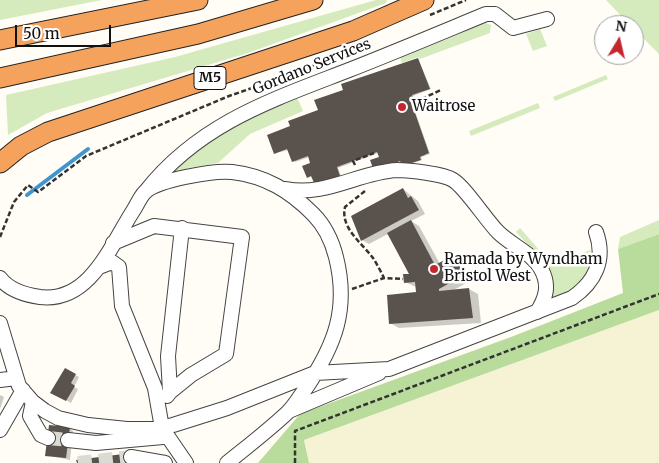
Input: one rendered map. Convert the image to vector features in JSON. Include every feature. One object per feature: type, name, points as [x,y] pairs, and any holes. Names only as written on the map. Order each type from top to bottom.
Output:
[{"type":"highway","points":[[0,40],[198,0]]},
{"type":"highway","points":[[0,78],[198,34],[313,0]]},
{"type":"highway","name":"M5","points":[[0,163],[20,146],[48,132],[353,32],[424,0]]},
{"type":"lane","name":"Gordano Services","points":[[0,278],[13,289],[30,296],[55,297],[68,294],[76,289],[99,267],[146,191],[164,168],[188,147],[242,113],[486,14],[495,14],[503,18],[513,28],[523,27],[547,19]]},
{"type":"lane","points":[[146,191],[204,172],[230,172],[258,176],[283,188],[302,192],[325,189],[362,177],[397,170],[423,173],[453,180],[499,233],[524,252],[541,269],[546,284],[546,297],[537,312]]},
{"type":"lane","points":[[228,463],[290,411],[315,374],[336,333],[341,308],[341,291],[332,244],[321,222],[283,188]]},
{"type":"lane","points":[[113,243],[154,226],[242,237],[226,354],[170,392],[159,407]]},
{"type":"lane","points":[[170,392],[168,356],[182,228]]},
{"type":"lane","points":[[290,411],[389,369],[572,298],[587,287],[599,267],[599,239],[596,232]]},
{"type":"lane","points":[[99,267],[112,262],[119,267],[122,306],[155,388],[164,432],[186,463]]},
{"type":"lane","points":[[0,323],[3,343],[19,384],[33,402],[58,418],[88,425],[164,432]]},
{"type":"lane","points":[[68,440],[96,443],[164,432],[315,374],[389,369]]},
{"type":"lane","points":[[0,380],[19,384]]},
{"type":"lane","points":[[0,430],[19,384]]},
{"type":"lane","points":[[33,402],[30,416],[41,435],[48,438]]},
{"type":"lane","points":[[132,457],[164,463]]},
{"type":"path","points":[[0,237],[14,202],[28,185],[38,192],[86,156],[229,96],[301,71],[342,54]]},
{"type":"path","points":[[415,102],[441,90]]},
{"type":"path","points":[[374,153],[353,161],[368,188],[345,208],[344,213],[356,240],[373,258],[384,278]]},
{"type":"path","points":[[341,291],[384,278],[403,279]]},
{"type":"path","points":[[295,463],[295,431],[659,294]]},
{"type":"shaded area","points":[[659,310],[659,463],[309,463],[304,440]]},
{"type":"green space","points":[[0,0],[102,0],[0,20]]},
{"type":"green space","points":[[376,0],[387,0],[386,3],[248,53],[47,113],[8,135],[6,95],[175,57]]},
{"type":"green space","points":[[606,0],[659,0],[659,54],[644,39],[644,15],[620,15]]},
{"type":"green space","points":[[483,22],[491,25],[490,33],[420,59],[418,57],[402,63],[400,56]]},
{"type":"green space","points":[[540,29],[547,46],[533,51],[526,34]]},
{"type":"green space","points":[[606,75],[608,79],[555,101],[553,97]]},
{"type":"green space","points":[[296,95],[303,111],[250,134],[218,163],[189,168],[171,174],[170,171],[207,139]]},
{"type":"green space","points":[[538,103],[540,108],[471,136],[469,131]]},
{"type":"green space","points":[[659,220],[659,234],[618,249],[620,237]]},
{"type":"green space","points":[[520,228],[553,266],[590,250],[591,265],[583,279],[562,295],[556,298],[552,296],[541,259],[516,232]]},
{"type":"green space","points":[[659,234],[659,310],[304,440],[309,463],[258,463],[300,414],[511,337],[623,293],[618,249]]},
{"type":"building","points":[[418,58],[430,89],[412,95],[417,109],[414,110],[429,153],[420,157],[421,160],[402,166],[400,161],[374,171],[370,160],[379,157],[377,152],[337,167],[340,176],[315,185],[311,176],[307,178],[302,166],[310,163],[308,156],[292,162],[287,149],[274,154],[267,135],[290,126],[288,121],[318,110],[314,100],[343,90],[341,84]]},
{"type":"building","points":[[403,188],[408,198],[411,196],[419,210],[361,241],[351,216]]},
{"type":"building","name":"Ramada by Wyndham Bristol West","points":[[411,220],[435,265],[454,255],[464,275],[439,289],[439,291],[469,288],[473,318],[389,324],[387,295],[416,292],[415,282],[404,283],[403,274],[409,274],[387,233]]},
{"type":"building","points":[[65,368],[76,374],[71,383],[75,386],[66,401],[50,393]]},
{"type":"building","points":[[49,425],[70,427],[66,458],[45,456]]},
{"type":"building","points":[[131,453],[132,463],[77,463],[76,460]]},
{"type":"waterway","points":[[27,195],[88,149]]},
{"type":"tunnel","points":[[48,438],[68,440]]},
{"type":"tunnel","points":[[78,463],[131,457]]},
{"type":"place","name":"Waitrose","points":[[402,107]]},
{"type":"place","name":"Ramada by Wyndham Bristol West","points":[[434,269]]}]
